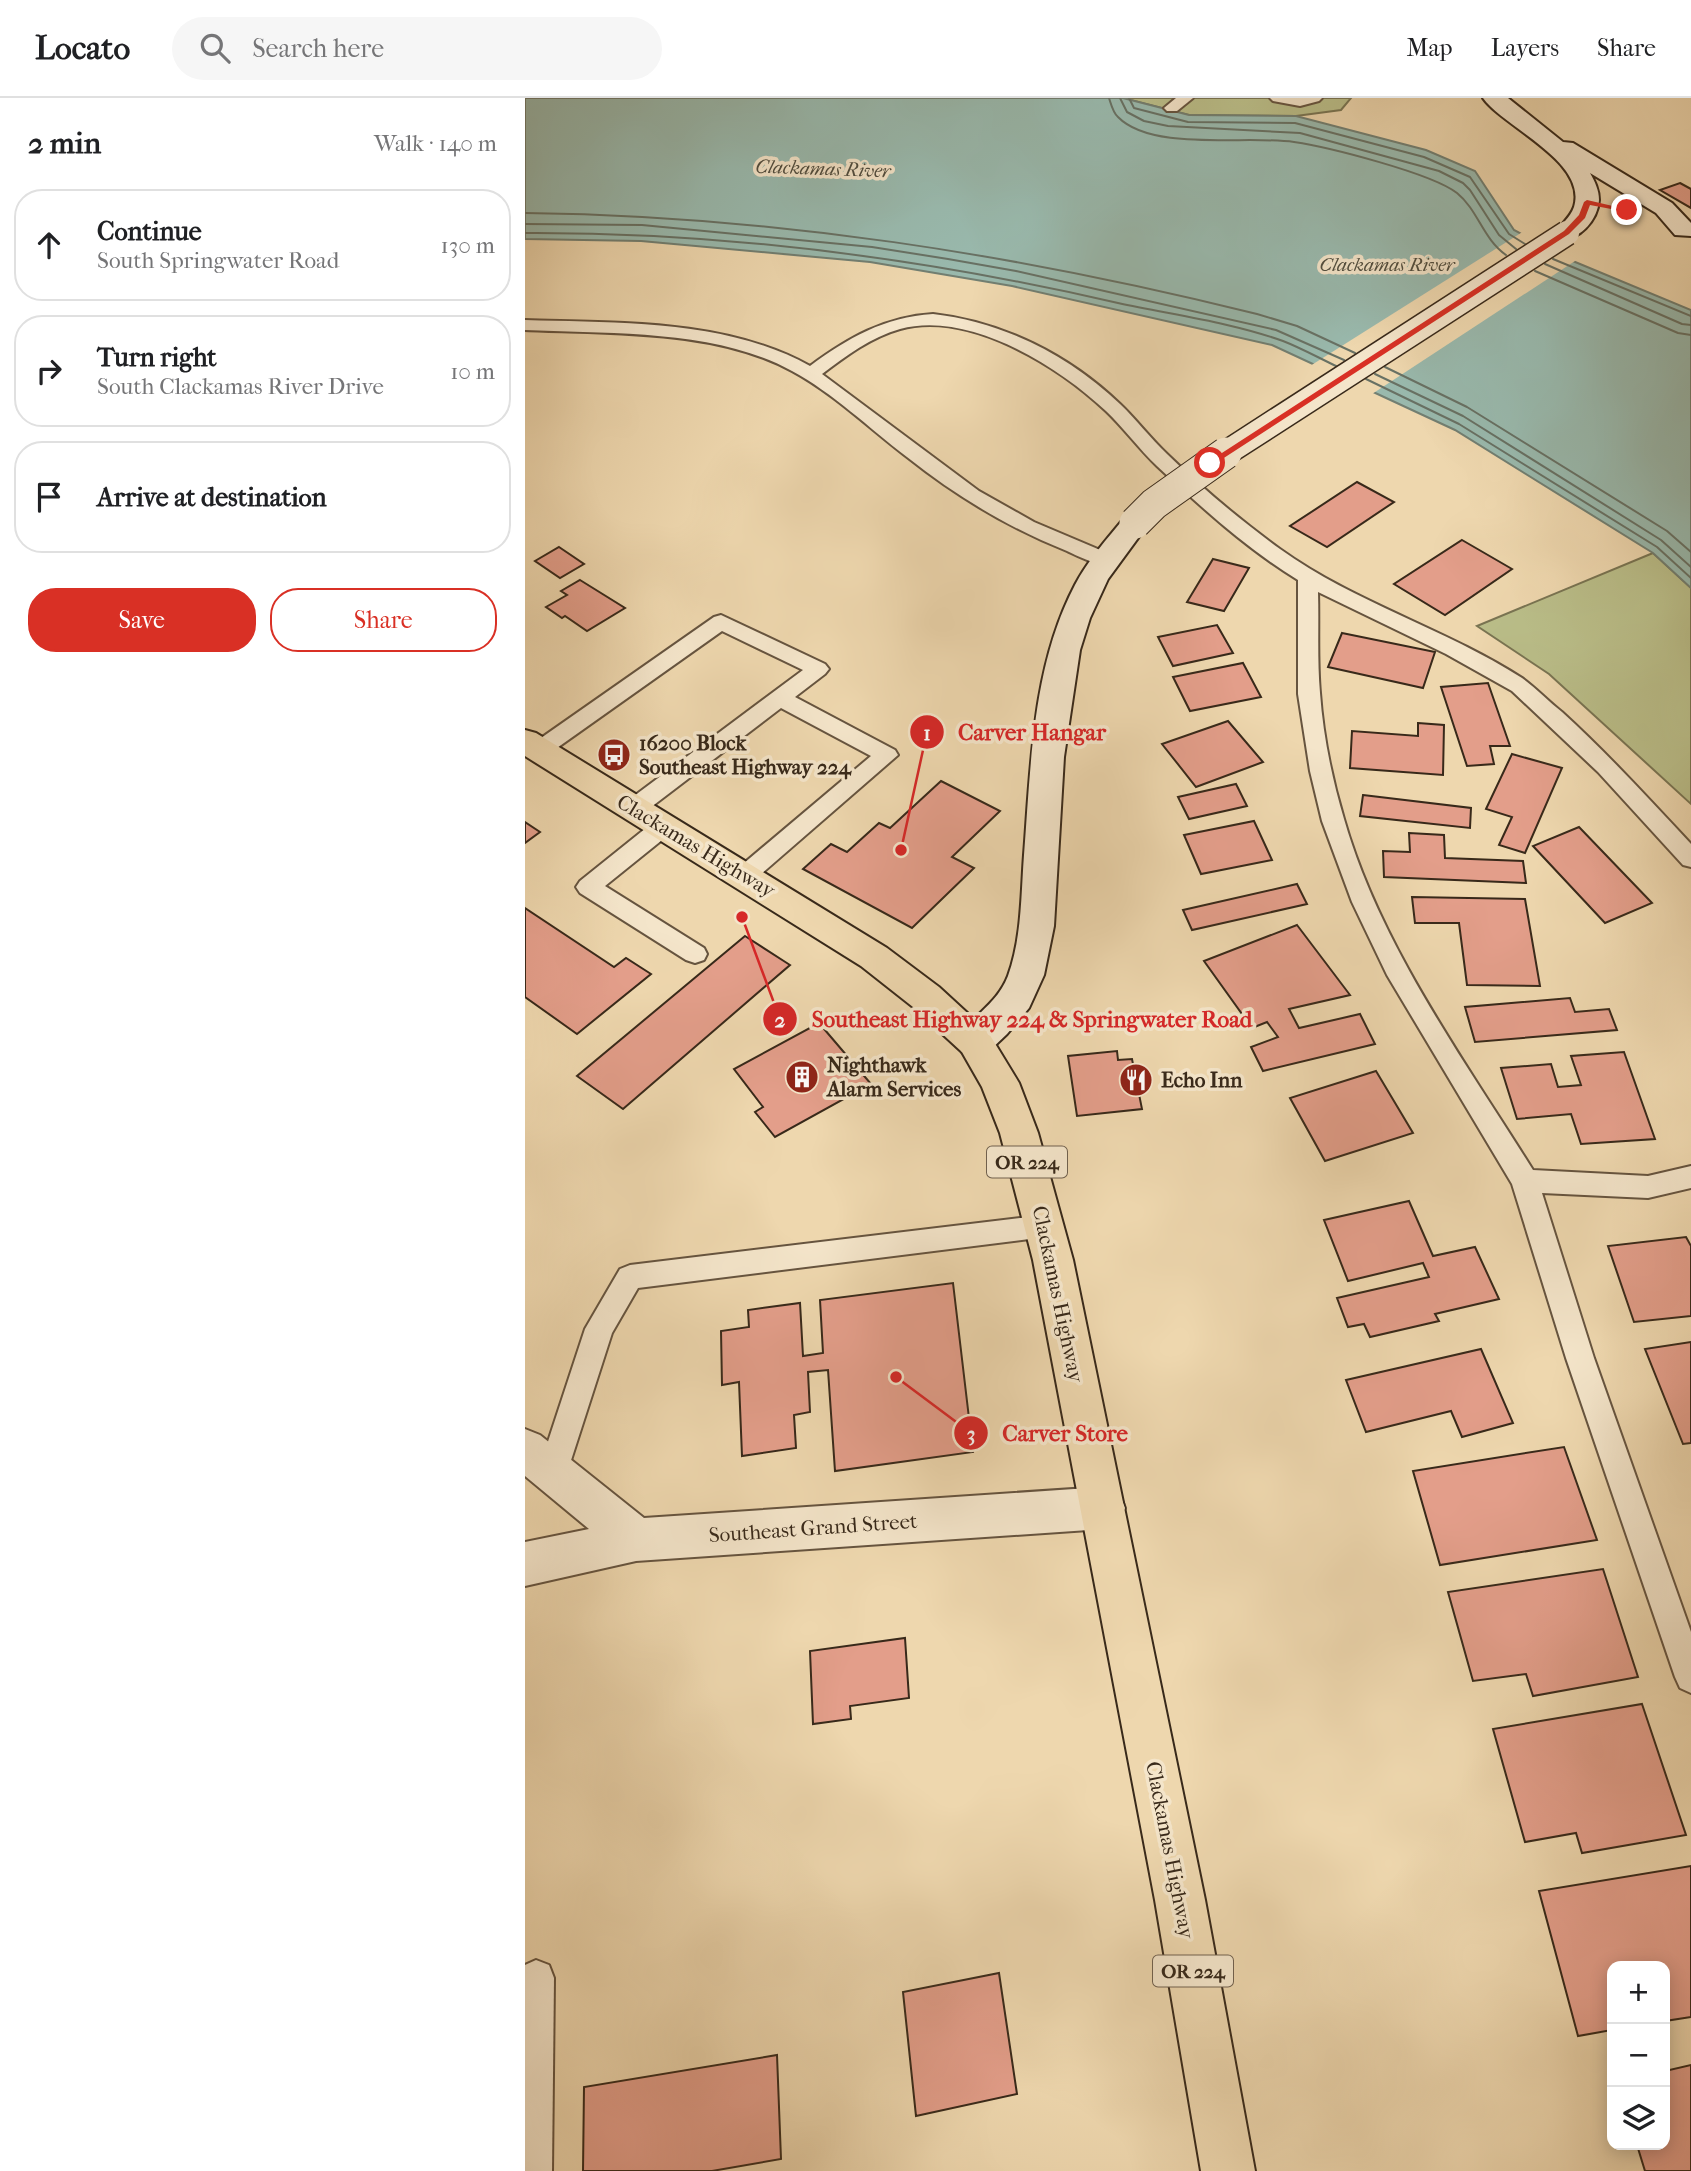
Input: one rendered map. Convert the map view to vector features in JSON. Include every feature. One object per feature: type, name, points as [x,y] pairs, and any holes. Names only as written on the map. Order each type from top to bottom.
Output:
[{"type":"main road","points":[[1494,98],[1538,132],[1664,208],[1688,232]]},
{"type":"main road","points":[[975,1042],[1007,1012],[1020,990],[1030,959],[1038,911],[1047,777],[1058,685],[1071,634],[1087,589],[1105,559],[1154,504],[1191,476],[1567,233],[1583,216],[1587,190],[1582,178],[1538,132]]},
{"type":"main road","points":[[1587,202],[1620,209],[1688,232]]},
{"type":"main road","name":"Clackamas Highway","points":[[532,746],[874,957],[926,997],[975,1042],[1005,1095],[1019,1133],[1045,1226],[1180,1900],[1229,2171]]},
{"type":"main road","points":[[539,1461],[636,1540]]},
{"type":"main road","name":"Southeast Grand Street","points":[[525,1564],[636,1540],[1103,1508]]},
{"type":"lane","points":[[1278,98],[1300,101],[1314,98]]},
{"type":"lane","points":[[812,373],[861,338],[894,324],[926,319],[955,322],[991,332],[1036,354],[1076,378],[1113,408],[1161,459],[1270,551],[1308,579],[1461,652],[1516,684],[1590,749],[1691,859]]},
{"type":"lane","points":[[525,325],[624,329],[701,338],[750,348],[783,359],[812,373],[953,483],[1007,518],[1053,541],[1105,559]]},
{"type":"lane","points":[[1308,579],[1309,694],[1321,771],[1333,821],[1364,902],[1399,975],[1525,1181],[1584,1371],[1691,1677]]},
{"type":"lane","points":[[532,746],[721,622],[818,669],[649,817],[588,887],[695,954]]},
{"type":"lane","points":[[745,875],[887,755],[782,699]]},
{"type":"lane","points":[[1525,1181],[1648,1187],[1691,1177]]},
{"type":"lane","points":[[539,1461],[599,1329],[630,1277],[1045,1226]]},
{"type":"lane","points":[[533,2171],[536,1978]]},
{"type":"green space","points":[[1123,98],[1351,98],[1341,110],[1296,116],[1189,115]]},
{"type":"green space","points":[[1653,553],[1691,588],[1691,804],[1549,674],[1477,626]]},
{"type":"water","name":"Clackamas River","points":[[525,98],[1123,98],[1189,115],[1296,116],[1426,150],[1475,171],[1514,230],[1568,259],[1691,310],[1691,588],[1653,553],[1455,430],[1272,345],[1012,286],[870,262],[641,241],[525,239]]},
{"type":"pier","points":[[1524,231],[1578,259],[1372,394],[1310,366]]},
{"type":"building","points":[[1680,183],[1691,189],[1691,208],[1660,190]]},
{"type":"building","points":[[1357,482],[1394,502],[1327,547],[1290,526]]},
{"type":"building","points":[[1462,540],[1512,569],[1445,615],[1394,584]]},
{"type":"building","points":[[559,547],[584,564],[560,578],[535,561]]},
{"type":"building","points":[[1213,559],[1249,568],[1224,611],[1187,602]]},
{"type":"building","points":[[580,580],[625,608],[587,631],[546,607],[567,595],[561,591]]},
{"type":"building","points":[[1217,625],[1233,653],[1173,666],[1158,637]]},
{"type":"building","points":[[1342,633],[1435,652],[1423,688],[1328,667]]},
{"type":"building","points":[[1243,663],[1261,697],[1190,711],[1173,677]]},
{"type":"building","points":[[1488,683],[1510,746],[1490,746],[1494,764],[1467,766],[1441,687]]},
{"type":"building","points":[[1228,721],[1263,762],[1196,787],[1162,744]]},
{"type":"building","points":[[1418,723],[1444,725],[1443,775],[1350,768],[1352,731],[1418,736]]},
{"type":"building","points":[[1512,754],[1562,768],[1525,853],[1499,845],[1512,817],[1486,809]]},
{"type":"building","points":[[941,781],[1000,811],[952,857],[974,868],[912,928],[803,869],[831,844],[847,852],[879,823],[890,828]]},
{"type":"building","points":[[1236,784],[1247,806],[1189,819],[1178,797]]},
{"type":"building","points":[[1363,795],[1471,808],[1470,828],[1360,816]]},
{"type":"building","points":[[1254,821],[1272,860],[1201,874],[1184,835]]},
{"type":"building","points":[[525,822],[540,832],[525,843]]},
{"type":"building","points":[[1579,827],[1652,903],[1605,923],[1533,846]]},
{"type":"building","points":[[1409,833],[1444,835],[1445,858],[1523,861],[1526,883],[1384,877],[1383,851],[1410,852]]},
{"type":"building","points":[[1297,884],[1307,904],[1192,930],[1183,910]]},
{"type":"building","points":[[1412,897],[1525,899],[1540,986],[1467,985],[1459,923],[1415,923]]},
{"type":"building","points":[[525,908],[614,967],[626,958],[651,974],[577,1034],[525,997]]},
{"type":"building","points":[[1297,925],[1350,995],[1289,1009],[1299,1028],[1360,1014],[1375,1044],[1263,1071],[1251,1047],[1278,1037],[1267,1022],[1252,1028],[1204,961]]},
{"type":"building","points":[[745,936],[790,965],[623,1109],[577,1076]]},
{"type":"building","points":[[1570,998],[1575,1012],[1609,1009],[1617,1030],[1475,1042],[1465,1007]]},
{"type":"building","name":"Nighthawk Alarm Services","points":[[819,1023],[871,1084],[775,1137],[755,1112],[763,1107],[734,1069]]},
{"type":"building","points":[[1117,1051],[1118,1060],[1132,1059],[1142,1109],[1077,1116],[1068,1056]]},
{"type":"building","points":[[1624,1052],[1655,1139],[1581,1144],[1571,1114],[1517,1119],[1501,1068],[1551,1064],[1558,1087],[1581,1085],[1571,1056]]},
{"type":"building","points":[[1376,1071],[1413,1133],[1325,1161],[1290,1098]]},
{"type":"building","points":[[1409,1201],[1433,1256],[1475,1247],[1499,1299],[1435,1314],[1439,1321],[1370,1337],[1364,1324],[1348,1327],[1337,1298],[1429,1277],[1423,1263],[1348,1281],[1324,1220]]},
{"type":"building","points":[[1686,1237],[1691,1246],[1691,1316],[1634,1322],[1608,1246]]},
{"type":"building","points":[[953,1283],[973,1452],[835,1471],[828,1370],[808,1372],[810,1412],[794,1415],[796,1448],[742,1456],[739,1382],[722,1385],[721,1331],[749,1327],[748,1310],[800,1303],[803,1356],[823,1353],[820,1300]]},
{"type":"building","points":[[1691,1342],[1691,1443],[1683,1444],[1645,1349]]},
{"type":"building","points":[[1481,1349],[1513,1423],[1462,1437],[1451,1411],[1366,1432],[1346,1380]]},
{"type":"building","points":[[1564,1447],[1597,1540],[1440,1565],[1413,1471]]},
{"type":"building","points":[[1603,1569],[1638,1677],[1533,1696],[1526,1674],[1473,1681],[1448,1592]]},
{"type":"building","points":[[905,1638],[909,1698],[850,1706],[851,1719],[813,1724],[810,1651]]},
{"type":"building","points":[[1642,1704],[1686,1835],[1582,1853],[1576,1833],[1525,1842],[1493,1729]]},
{"type":"building","points":[[1691,1866],[1691,2017],[1670,2020],[1670,1961],[1607,1961],[1607,2031],[1578,2036],[1539,1891]]},
{"type":"building","points":[[999,1973],[1017,2094],[916,2116],[903,1992]]},
{"type":"building","points":[[777,2055],[781,2159],[712,2171],[583,2171],[584,2087]]},
{"type":"building","points":[[1691,2065],[1691,2171],[1645,2171],[1639,2150],[1670,2150],[1670,2070]]},
{"type":"place","name":"16200 Block Southeast Highway 224","points":[[614,755]]},
{"type":"place","name":"Carver Hangar","points":[[901,850]]},
{"type":"place","name":"Southeast Highway 224 & Springwater Road","points":[[742,917]]},
{"type":"place","name":"Nighthawk Alarm Services","points":[[802,1077]]},
{"type":"place","name":"Echo Inn","points":[[1136,1080]]},
{"type":"place","name":"Carver Store","points":[[896,1377]]},
{"type":"route","points":[[1210,463],[1567,233],[1583,216],[1587,202],[1627,210]]}]
